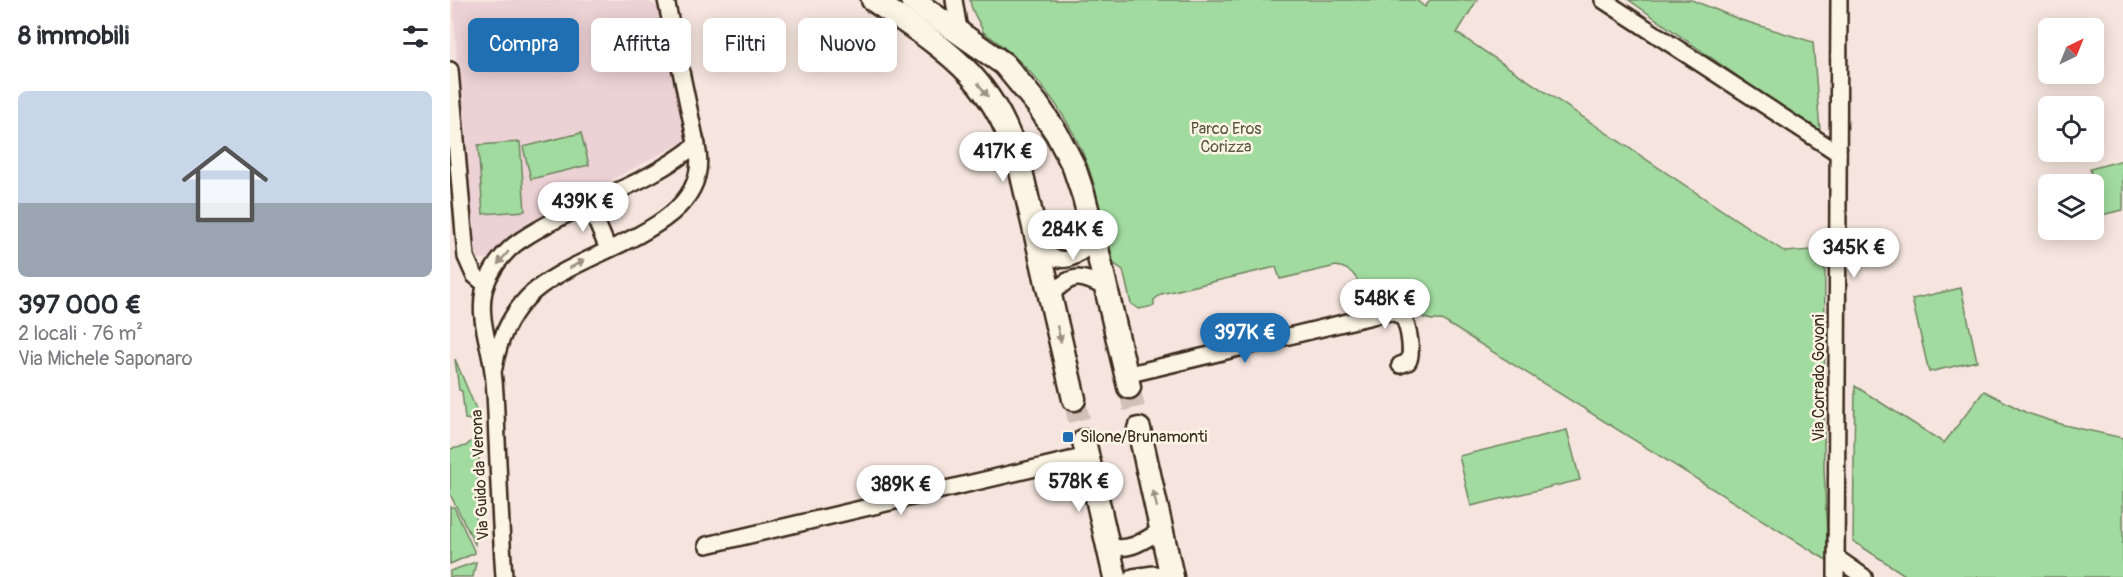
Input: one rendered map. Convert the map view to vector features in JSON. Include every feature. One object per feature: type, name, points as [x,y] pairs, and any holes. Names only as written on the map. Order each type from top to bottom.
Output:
[{"type":"street","name":"Via Guido da Verona","points":[[493,371],[506,330],[527,298],[578,263],[669,217],[682,205],[694,188],[700,164],[667,0],[653,0]]},
{"type":"street","points":[[873,0],[950,54],[967,69],[989,97],[1006,127],[1018,158],[1074,399]]},
{"type":"street","points":[[912,0],[997,58],[1010,70],[1051,123],[1074,167],[1095,240],[1128,381],[1389,312],[1405,320],[1412,356],[1408,362],[1400,365]]},
{"type":"street","points":[[954,0],[958,24],[964,36]]},
{"type":"street","points":[[1603,0],[1838,153]]},
{"type":"street","name":"Via Corrado Govoni","points":[[1836,577],[1839,0]]},
{"type":"street","points":[[450,70],[466,257],[474,276],[486,285]]},
{"type":"street","name":"Via Guido da Verona","points":[[504,577],[493,371],[483,321],[486,285],[498,262],[515,244],[552,222],[646,178],[697,144]]},
{"type":"street","points":[[588,204],[608,249]]},
{"type":"street","points":[[1039,250],[1056,260],[1064,260],[1078,255],[1095,240]]},
{"type":"street","points":[[1050,296],[1066,280],[1074,277],[1088,279],[1106,288]]},
{"type":"street","points":[[1133,577],[1154,573],[1172,577],[1139,429]]},
{"type":"street","points":[[707,545],[1085,448],[1115,577]]},
{"type":"street","points":[[1108,546],[1132,547],[1161,530]]},
{"type":"street","points":[[1837,558],[1864,577]]},
{"type":"shaded area","points":[[453,0],[645,0],[660,8],[662,18],[591,18],[591,72],[673,72],[687,140],[528,224],[506,239],[493,258],[477,259],[459,98]]},
{"type":"green space","name":"Parco Eros Corizza","points":[[970,0],[1416,0],[1425,7],[1430,0],[1477,0],[1457,33],[1785,252],[1825,249],[1824,467],[1828,561],[1442,320],[1427,319],[1394,301],[1364,306],[1357,280],[1350,271],[1344,268],[1336,266],[1280,279],[1276,267],[1161,294],[1154,300],[1154,306],[1139,309],[1131,304],[1123,270],[1113,263],[1092,178],[1074,135],[1063,115],[1035,77],[1001,45],[983,32]]},
{"type":"green space","points":[[1629,0],[1692,0],[1741,20],[1813,42],[1820,131],[1797,118]]},
{"type":"green space","points":[[581,133],[589,165],[531,179],[523,147]]},
{"type":"green space","points":[[520,142],[525,211],[483,214],[478,145]]},
{"type":"green space","points":[[2123,160],[2123,210],[2104,214],[2104,174],[2091,174],[2090,169]]},
{"type":"green space","points":[[1961,288],[1977,361],[1929,372],[1912,299]]},
{"type":"green space","points":[[455,359],[481,421],[465,419]]},
{"type":"green space","points":[[1855,386],[1944,443],[1984,391],[2027,413],[2064,425],[2123,438],[2123,577],[1908,577],[1853,541]]},
{"type":"green space","points":[[1567,430],[1580,480],[1471,506],[1459,456]]},
{"type":"green space","points":[[480,433],[475,544],[450,494],[450,449],[466,446]]},
{"type":"green space","points":[[450,507],[454,507],[475,553],[450,564]]},
{"type":"green space","points":[[476,562],[473,577],[450,577],[450,571]]},
{"type":"tunnel","points":[[1129,387],[1139,429]]},
{"type":"tunnel","points":[[1074,399],[1084,441]]},
{"type":"place","name":"Silone/Brunamonti","points":[[1068,437]]}]
